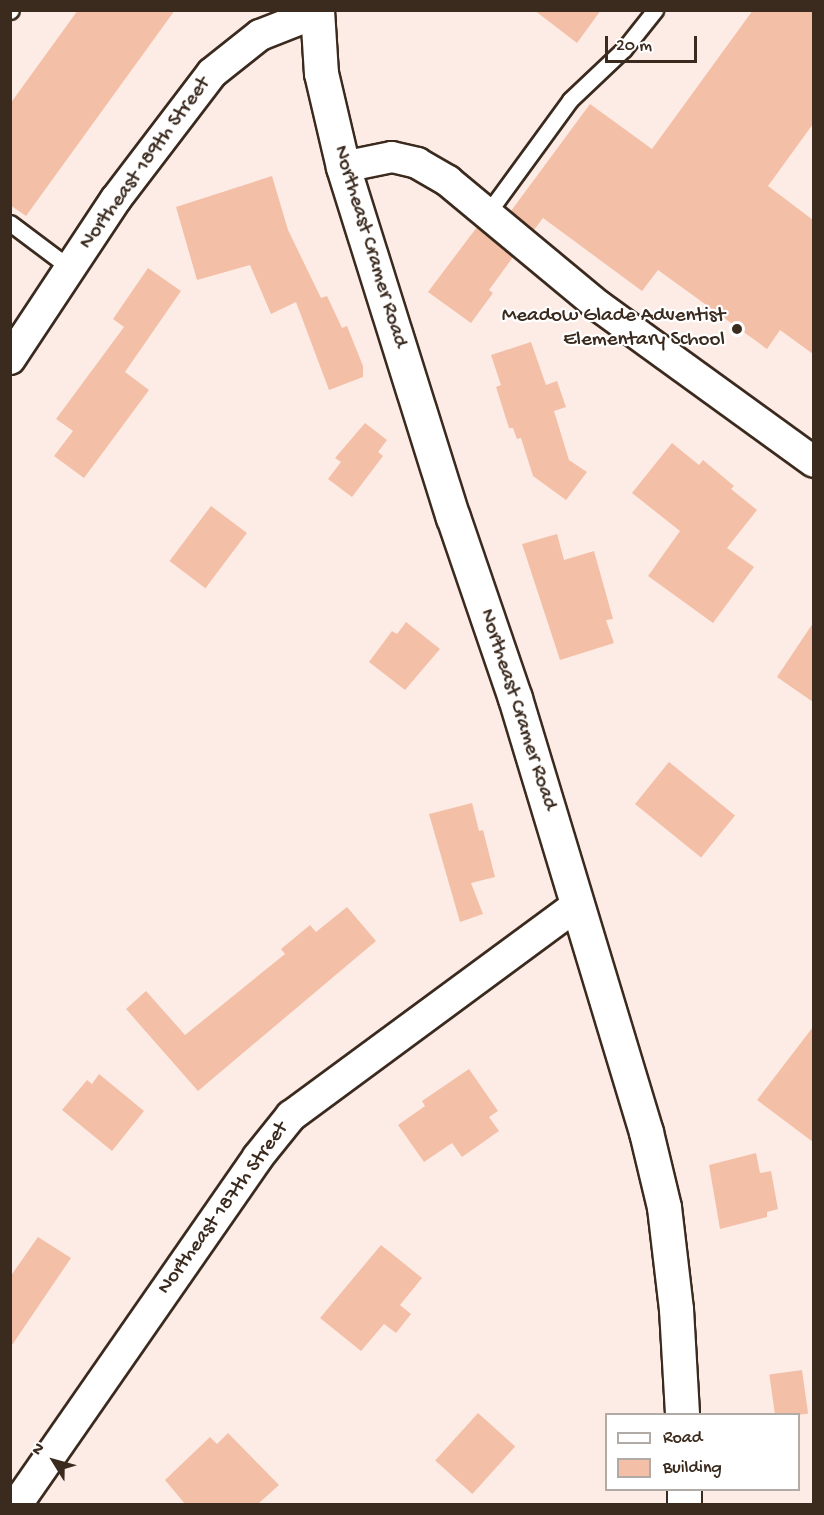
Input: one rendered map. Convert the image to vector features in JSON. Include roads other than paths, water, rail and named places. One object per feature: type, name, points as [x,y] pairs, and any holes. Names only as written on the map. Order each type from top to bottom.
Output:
[{"type":"street","name":"Northeast Cramer Road","points":[[315,11],[321,73],[343,167],[453,517],[515,698],[576,906],[624,1056],[664,1208],[676,1309],[682,1413]]},
{"type":"street","name":"Northeast 189th Street","points":[[10,359],[116,199],[212,73],[260,35],[315,11]]},
{"type":"street","points":[[343,167],[392,157],[417,163],[448,181],[600,307],[813,462]]},
{"type":"street","name":"Northeast 187th Street","points":[[17,1504],[258,1157],[291,1116],[576,906]]},
{"type":"lane","points":[[487,214],[570,100],[624,50],[654,10]]},
{"type":"lane","points":[[10,223],[70,268]]},
{"type":"place","name":"Meadow Glade Adventist Elementary School","points":[[737,329]]}]
